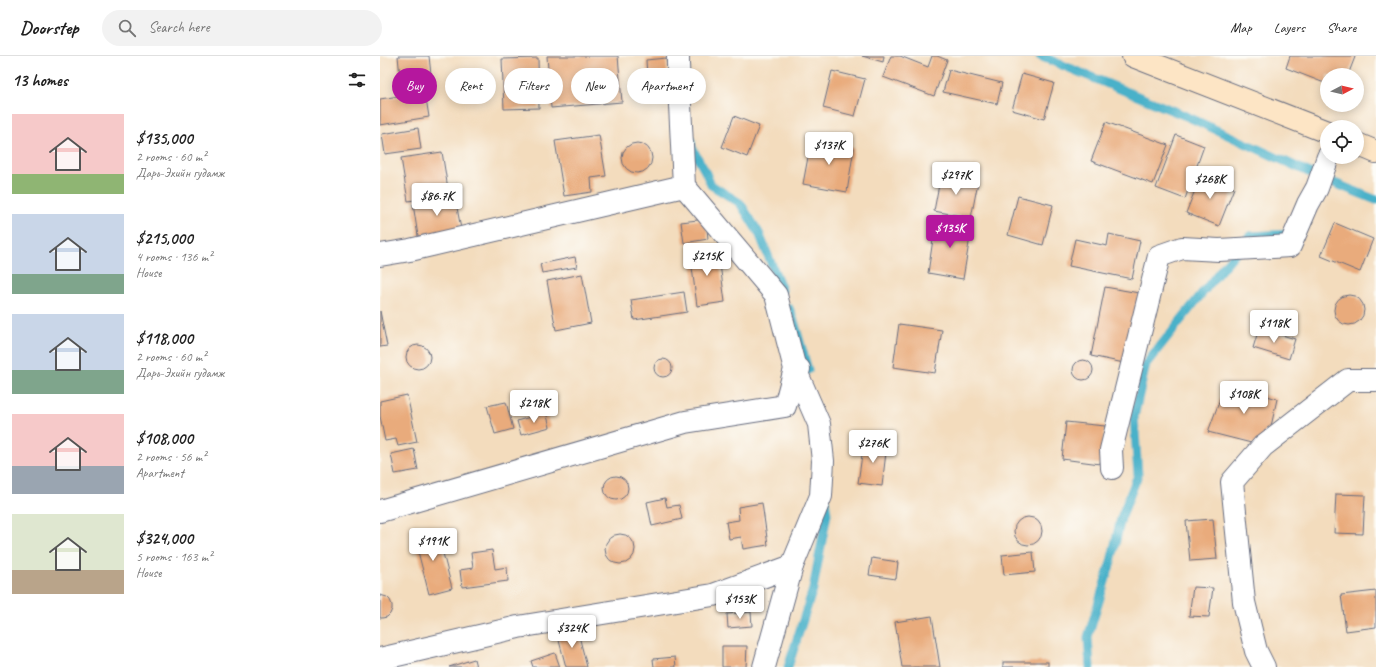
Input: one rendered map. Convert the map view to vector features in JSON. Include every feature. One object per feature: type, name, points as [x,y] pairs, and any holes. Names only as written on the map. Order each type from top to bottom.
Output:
[{"type":"main road","points":[[1133,56],[1320,129]]},
{"type":"main road","points":[[1364,147],[1376,152]]},
{"type":"street","points":[[678,56],[684,186],[776,295],[819,424],[823,461],[821,496],[792,566],[764,667]]},
{"type":"street","points":[[1112,468],[1111,450],[1159,256],[1182,248],[1220,250],[1290,246],[1323,172]]},
{"type":"street","points":[[380,255],[410,250],[684,186]]},
{"type":"street","points":[[380,511],[685,422],[785,406],[801,368]]},
{"type":"street","points":[[1264,667],[1256,651],[1244,602],[1232,482],[1263,446],[1348,380],[1376,380]]},
{"type":"street","points":[[380,659],[518,627],[713,595],[792,566]]},
{"type":"building","points":[[398,56],[429,56],[430,68],[399,68]]},
{"type":"building","points":[[547,56],[618,56],[622,102],[619,102],[619,68],[571,68],[571,104],[598,104],[551,108],[551,104],[563,104],[563,68],[548,68]]},
{"type":"building","points":[[862,56],[884,56],[883,62]]},
{"type":"building","points":[[891,56],[900,56],[928,67],[932,56],[937,56],[947,60],[934,96],[883,77]]},
{"type":"building","points":[[1290,56],[1355,57],[1351,68],[1320,68],[1320,81],[1286,68]]},
{"type":"building","points":[[538,58],[538,68],[504,68],[504,104],[539,104],[539,108],[504,109],[502,59]]},
{"type":"building","points":[[666,58],[667,68],[646,68],[646,60]]},
{"type":"building","points":[[949,70],[1002,83],[997,104],[943,92]]},
{"type":"building","points":[[832,71],[865,79],[855,116],[823,108]]},
{"type":"building","points":[[1022,74],[1054,83],[1044,119],[1012,110]]},
{"type":"building","points":[[392,97],[392,104],[427,104],[429,117],[380,125],[380,99]]},
{"type":"building","points":[[734,116],[759,126],[747,157],[722,147]]},
{"type":"building","points":[[1106,122],[1168,145],[1153,184],[1091,161]]},
{"type":"building","points":[[418,128],[421,149],[385,154],[382,134]]},
{"type":"building","points":[[599,135],[606,176],[591,178],[592,192],[564,196],[555,141]]},
{"type":"building","points":[[1176,135],[1204,146],[1185,199],[1156,188]]},
{"type":"building","points":[[811,141],[854,148],[847,192],[803,184]]},
{"type":"building","points":[[637,143],[643,144],[651,152],[651,164],[643,172],[637,173],[631,172],[623,164],[622,158],[623,152],[631,144]]},
{"type":"building","points":[[442,152],[449,195],[408,201],[401,158]]},
{"type":"building","points":[[941,174],[978,182],[971,218],[934,211]]},
{"type":"building","points":[[1201,175],[1234,188],[1219,226],[1186,213]]},
{"type":"building","points":[[1018,196],[1053,205],[1043,245],[1008,235]]},
{"type":"building","points":[[455,197],[461,229],[418,236],[413,204]]},
{"type":"building","points":[[706,219],[708,239],[684,243],[681,222]]},
{"type":"building","points":[[936,219],[972,225],[963,279],[928,273]]},
{"type":"building","points":[[1335,223],[1373,239],[1360,272],[1321,256]]},
{"type":"building","points":[[1109,234],[1140,241],[1132,279],[1069,266],[1075,239],[1107,246]]},
{"type":"building","points":[[718,249],[725,302],[697,306],[690,252]]},
{"type":"building","points":[[575,257],[577,267],[542,273],[540,264]]},
{"type":"building","points":[[582,274],[591,323],[556,330],[547,281]]},
{"type":"building","points":[[1105,287],[1139,293],[1124,363],[1091,356]]},
{"type":"building","points":[[684,292],[687,312],[634,320],[631,300]]},
{"type":"building","points":[[1349,295],[1360,299],[1364,310],[1360,321],[1349,325],[1338,321],[1334,310],[1338,299]]},
{"type":"building","points":[[380,311],[387,346],[380,347]]},
{"type":"building","points":[[899,324],[942,330],[935,373],[893,367]]},
{"type":"building","points":[[1259,328],[1295,339],[1289,359],[1253,348]]},
{"type":"building","points":[[418,345],[427,348],[430,357],[427,366],[418,369],[409,366],[406,357],[409,348]]},
{"type":"building","points":[[659,359],[667,359],[672,364],[670,375],[667,377],[659,377],[654,372],[654,364]]},
{"type":"building","points":[[1083,360],[1090,363],[1093,370],[1090,377],[1083,380],[1076,377],[1073,370],[1076,363]]},
{"type":"building","points":[[1226,383],[1277,399],[1272,422],[1263,446],[1208,432]]},
{"type":"building","points":[[407,395],[417,442],[398,446],[396,439],[385,441],[380,416],[380,401]]},
{"type":"building","points":[[506,402],[513,429],[495,434],[487,406]]},
{"type":"building","points":[[546,412],[550,427],[521,435],[517,421]]},
{"type":"building","points":[[1066,422],[1105,426],[1100,464],[1062,459]]},
{"type":"building","points":[[864,441],[887,444],[882,486],[858,483]]},
{"type":"building","points":[[414,449],[418,470],[395,474],[391,454]]},
{"type":"building","points":[[616,476],[621,477],[627,483],[627,493],[621,499],[616,500],[611,499],[605,493],[604,488],[605,483],[611,477]]},
{"type":"building","points":[[1336,494],[1365,495],[1363,534],[1334,533]]},
{"type":"building","points":[[665,498],[667,507],[679,505],[682,519],[652,526],[647,502]]},
{"type":"building","points":[[762,503],[768,545],[743,549],[741,537],[729,539],[726,522],[739,520],[738,507]]},
{"type":"building","points":[[1028,517],[1038,521],[1042,531],[1038,541],[1028,545],[1018,541],[1014,531],[1018,521]]},
{"type":"building","points":[[1213,519],[1217,559],[1190,561],[1186,521]]},
{"type":"building","points":[[437,530],[452,588],[429,594],[414,536]]},
{"type":"building","points":[[620,534],[631,538],[635,549],[631,560],[620,564],[609,560],[605,549],[609,538]]},
{"type":"building","points":[[492,550],[495,569],[507,567],[508,581],[462,587],[460,570],[473,568],[471,553]]},
{"type":"building","points":[[1033,552],[1035,572],[1004,575],[1002,555]]},
{"type":"building","points":[[872,558],[898,562],[896,579],[869,575]]},
{"type":"building","points":[[1193,587],[1213,588],[1209,617],[1189,616]]},
{"type":"building","points":[[1376,591],[1376,627],[1346,631],[1341,595]]},
{"type":"building","points":[[380,595],[387,597],[392,605],[390,614],[387,617],[382,618],[380,618]]},
{"type":"building","points":[[751,612],[752,626],[728,628],[727,614]]},
{"type":"building","points":[[932,616],[940,667],[902,667],[895,622]]},
{"type":"building","points":[[577,628],[587,667],[566,667],[557,633]]},
{"type":"building","points":[[722,646],[747,646],[746,667],[722,667]]},
{"type":"building","points":[[555,653],[560,667],[533,667],[531,661]]},
{"type":"building","points":[[675,657],[676,667],[654,667],[653,659]]},
{"type":"building","points":[[474,659],[476,667],[449,667]]},
{"type":"building","points":[[1003,662],[1048,662],[1048,667],[1003,667]]},
{"type":"waterway","points":[[1040,56],[1186,116],[1317,176],[1376,200]]},
{"type":"waterway","points":[[691,140],[692,148],[711,185],[740,203],[759,233],[782,290]]},
{"type":"waterway","points":[[1090,667],[1088,637],[1111,562],[1121,518],[1138,475],[1134,417],[1146,364],[1219,272],[1250,236],[1290,234],[1294,230]]},
{"type":"waterway","points":[[789,308],[808,370]]},
{"type":"waterway","points":[[788,667],[813,589],[827,514],[825,500]]}]
